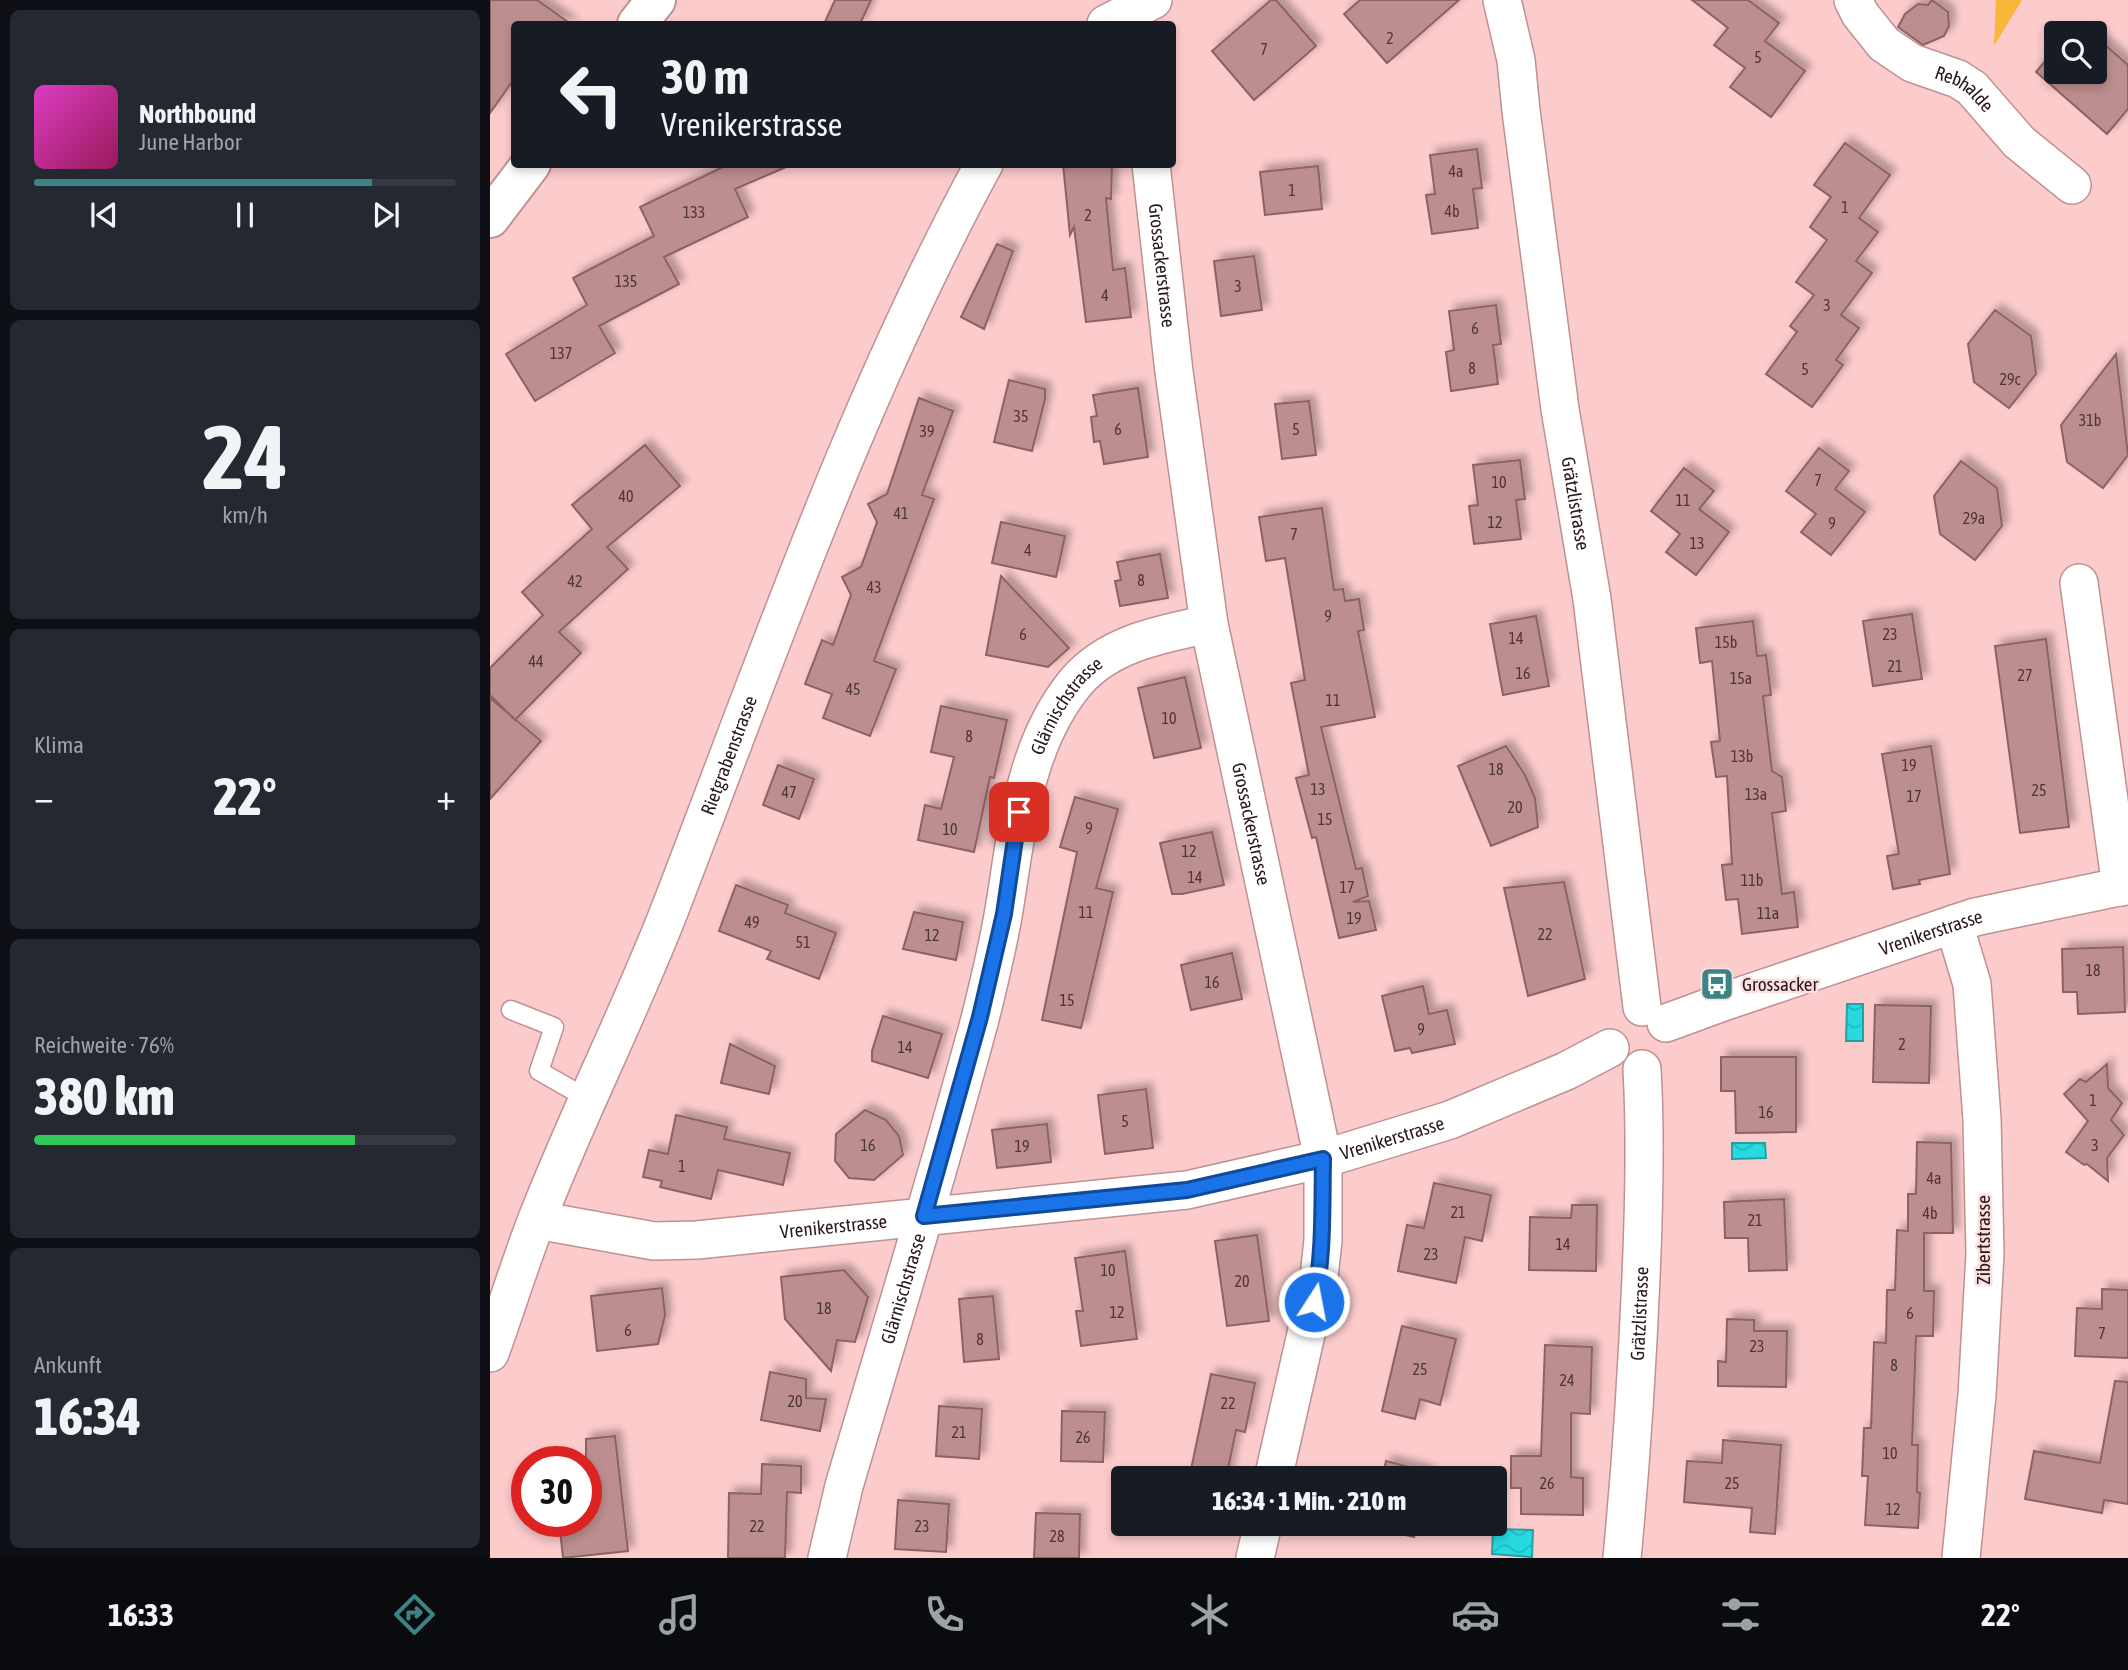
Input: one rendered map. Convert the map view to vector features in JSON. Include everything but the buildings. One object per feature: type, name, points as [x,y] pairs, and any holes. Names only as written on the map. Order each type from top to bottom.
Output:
[{"type":"main road","points":[[639,21],[656,0]]},
{"type":"main road","points":[[490,218],[528,168]]},
{"type":"street","name":"Grätzlistrasse","points":[[1502,0],[1516,60],[1560,409],[1594,612],[1654,1015]]},
{"type":"street","name":"Rebhalde","points":[[1853,0],[1860,14],[1884,44],[1912,63],[1958,79],[1972,88],[2019,142],[2072,185]]},
{"type":"street","name":"Rietgrabenstrasse","points":[[490,1353],[537,1220],[649,963],[872,392],[937,252],[982,168]]},
{"type":"street","name":"Grossackerstrasse","points":[[1151,168],[1174,372],[1209,624],[1323,1159],[1323,1240],[1319,1277],[1276,1466]]},
{"type":"street","name":"Vrenikerstrasse","points":[[1654,1015],[1726,1001],[1975,917],[2124,886],[2079,583]]},
{"type":"street","name":"Glärnischstrasse","points":[[827,1558],[844,1486],[980,1017],[1004,914],[1019,812],[1034,760],[1054,715],[1077,681],[1107,654],[1160,634],[1209,624]]},
{"type":"street","name":"Zibertstrasse","points":[[1954,924],[1972,984],[1982,1119],[1985,1254],[1977,1395],[1961,1558]]},
{"type":"street","points":[[1630,1008],[1654,1015],[1670,1033],[1667,1053],[1652,1066],[1642,1069],[1622,1064],[1610,1048],[1608,1036],[1612,1024],[1630,1008]]},
{"type":"street","name":"Vrenikerstrasse","points":[[537,1220],[654,1241],[697,1240],[1187,1190],[1323,1159],[1450,1120],[1566,1071],[1610,1048]]},
{"type":"street","name":"Grätzlistrasse","points":[[1622,1558],[1632,1454],[1642,1260],[1642,1069]]},
{"type":"street","points":[[1255,1558],[1260,1536]]},
{"type":"lane","points":[[511,1010],[554,1027],[539,1071],[588,1098]]},
{"type":"shaded area","points":[[1996,0],[2022,0],[1994,46]]},
{"type":"water","points":[[1847,1004],[1863,1004],[1863,1041],[1846,1041]]},
{"type":"water","points":[[1732,1143],[1765,1143],[1766,1158],[1732,1159]]},
{"type":"water","points":[[1507,1529],[1533,1530],[1532,1557],[1492,1554],[1493,1536],[1507,1536]]},
{"type":"place","name":"Grossacker","points":[[1717,984]]},
{"type":"route","points":[[1019,812],[1004,914],[980,1017],[924,1216],[1187,1190],[1323,1159],[1323,1240],[1314,1302]]}]
